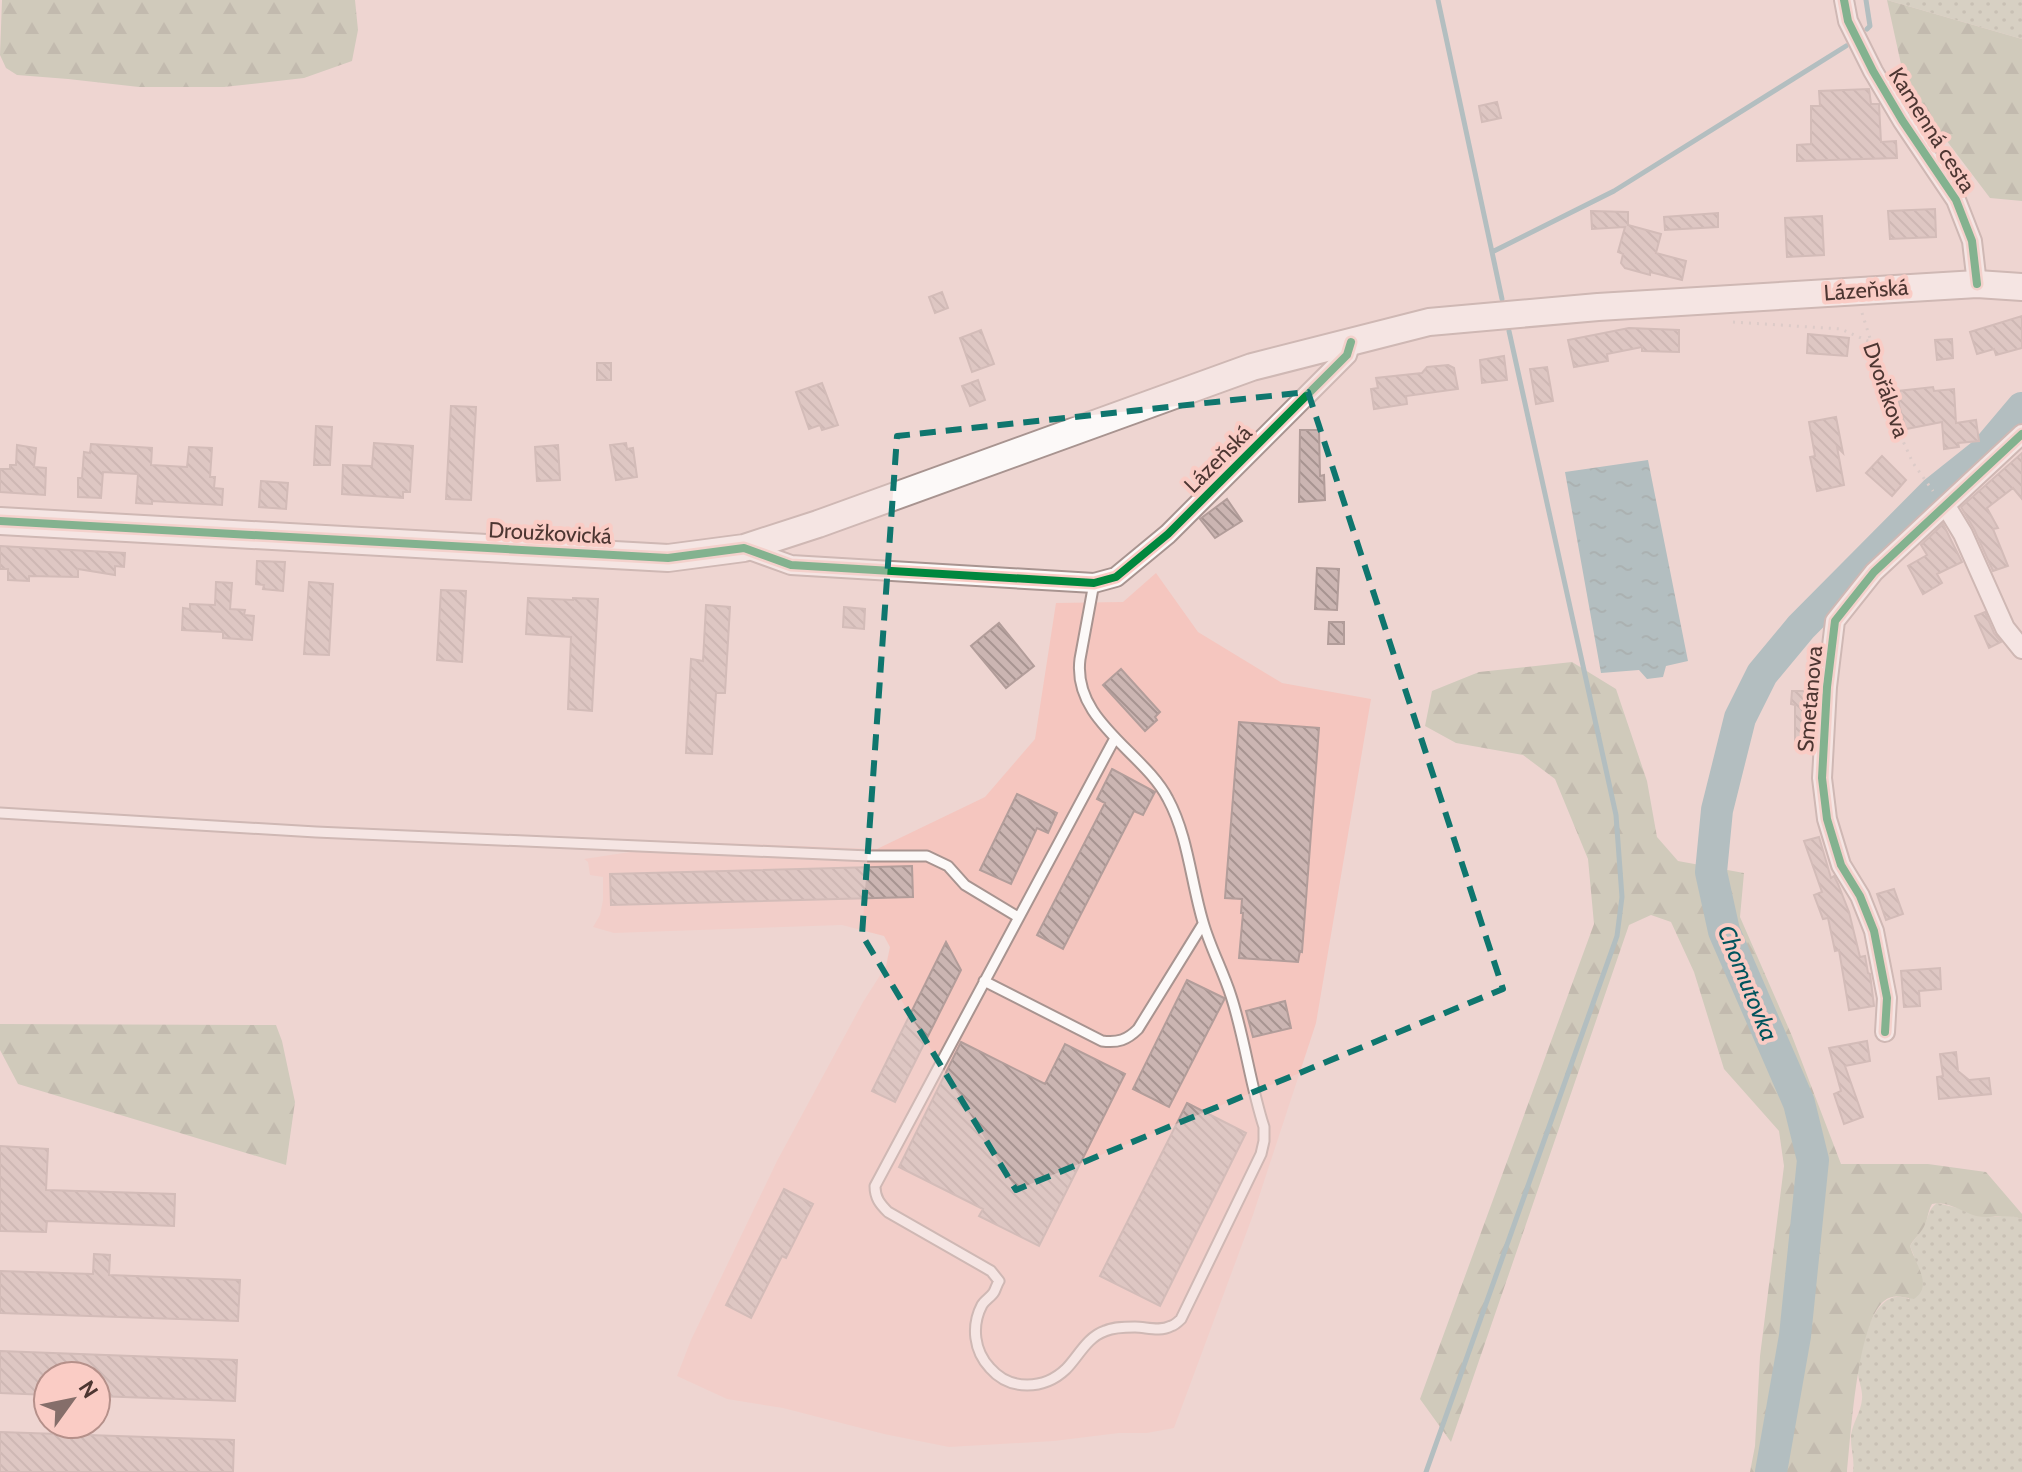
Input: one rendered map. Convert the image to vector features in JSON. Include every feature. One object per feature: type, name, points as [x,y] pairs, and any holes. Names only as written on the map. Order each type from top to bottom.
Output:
[{"type":"street","name":"Kamenná cesta","points":[[1844,0],[1848,21],[1873,71],[1956,200],[1972,241],[1977,284]]},
{"type":"street","name":"Lázeňská","points":[[1094,583],[1116,577],[1168,534],[1347,355],[1351,342],[1429,322],[1598,307],[1977,284],[2022,287]]},
{"type":"street","points":[[744,548],[1252,367],[1351,342]]},
{"type":"street","name":"Smetanova","points":[[1885,1032],[1887,998],[1874,931],[1860,896],[1841,865],[1827,819],[1822,778],[1827,687],[1835,621],[1874,572],[2022,434]]},
{"type":"street","points":[[1946,506],[1963,534],[2005,628],[2022,649]]},
{"type":"street","name":"Droužkovická","points":[[0,521],[668,558],[744,548],[791,565],[1094,583]]},
{"type":"lane","points":[[1094,583],[1078,671],[1081,685],[1088,704],[1167,796],[1178,821],[1203,924],[1232,998],[1264,1127],[1264,1141],[1261,1154],[1181,1319],[1169,1328],[1137,1326],[1102,1331],[1065,1370],[1047,1381],[1030,1386],[1012,1384],[995,1375],[985,1363],[976,1343],[976,1322],[983,1303],[994,1292],[999,1281],[991,1271],[888,1212],[880,1204],[875,1186],[1115,738]]},
{"type":"lane","points":[[0,813],[316,832],[927,856],[948,866],[965,885],[1018,917]]},
{"type":"lane","points":[[984,981],[1102,1041],[1128,1039],[1138,1029],[1203,924]]},
{"type":"path","points":[[1721,322],[1841,329],[1870,342]]},
{"type":"highlighted area","points":[[1308,392],[1503,989],[1016,1190],[862,935],[897,436]]},
{"type":"shaded area","points":[[1156,573],[1198,632],[1282,683],[1371,699],[1316,1023],[1253,1215],[1174,1428],[1054,1441],[949,1447],[783,1408],[727,1399],[677,1376],[691,1340],[777,1161],[863,1002],[886,966],[890,947],[884,936],[842,925],[614,933],[593,927],[603,900],[603,877],[590,875],[588,862],[584,859],[696,842],[877,849],[985,797],[1035,739],[1056,603],[1123,602]]},
{"type":"green space","points":[[2,0],[355,0],[358,30],[352,61],[304,78],[224,87],[139,87],[17,75],[6,68],[0,55]]},
{"type":"green space","points":[[1887,0],[2022,0],[2022,39]]},
{"type":"green space","points":[[1887,0],[2022,39],[2022,201],[1990,198],[1906,87]]},
{"type":"green space","points":[[1572,662],[1616,689],[1647,781],[1657,837],[1678,861],[1744,873],[1740,917],[1792,1036],[1841,1164],[1928,1164],[1986,1172],[2022,1214],[2022,1219],[2011,1216],[1982,1217],[1949,1205],[1932,1204],[1924,1227],[1910,1246],[1923,1281],[1920,1294],[1914,1299],[1895,1297],[1884,1301],[1867,1332],[1853,1408],[1847,1472],[1750,1472],[1755,1446],[1760,1356],[1784,1166],[1779,1131],[1724,1069],[1694,972],[1671,922],[1651,915],[1629,925],[1451,1442],[1420,1399],[1594,924],[1588,859],[1555,779],[1523,755],[1456,743],[1425,726],[1432,691],[1479,672]]},
{"type":"green space","points":[[0,1024],[276,1025],[295,1102],[286,1165],[18,1084],[0,1050]]},
{"type":"green space","points":[[1937,1203],[1995,1217],[2009,1215],[2022,1219],[2022,1472],[1853,1472],[1851,1435],[1861,1404],[1858,1369],[1866,1332],[1887,1300],[1897,1297],[1909,1299],[1914,1256],[1910,1246],[1923,1228],[1931,1208]]},
{"type":"water","points":[[1648,460],[1688,661],[1666,666],[1663,677],[1647,679],[1639,670],[1601,673],[1565,472]]},
{"type":"building","points":[[1869,89],[1871,104],[1879,104],[1881,142],[1896,141],[1897,158],[1797,161],[1797,145],[1811,144],[1811,106],[1820,106],[1819,91]]},
{"type":"building","points":[[1497,102],[1501,118],[1482,122],[1479,106]]},
{"type":"building","points":[[1935,209],[1936,237],[1890,239],[1888,211]]},
{"type":"building","points":[[1591,211],[1628,212],[1628,225],[1661,234],[1656,253],[1686,261],[1682,280],[1625,268],[1621,263],[1623,254],[1618,252],[1625,227],[1592,229]]},
{"type":"building","points":[[1718,213],[1718,227],[1665,230],[1664,217]]},
{"type":"building","points":[[1822,216],[1824,255],[1787,257],[1785,218]]},
{"type":"building","points":[[942,292],[948,308],[935,313],[929,297]]},
{"type":"building","points":[[2022,316],[2022,348],[1996,355],[1994,349],[1977,354],[1970,332]]},
{"type":"building","points":[[1629,328],[1679,330],[1679,352],[1642,351],[1642,347],[1607,354],[1608,361],[1574,367],[1568,340]]},
{"type":"building","points":[[981,330],[994,364],[972,372],[960,338]]},
{"type":"building","points":[[1808,334],[1849,338],[1847,356],[1807,353]]},
{"type":"building","points":[[1952,339],[1953,358],[1937,360],[1935,340]]},
{"type":"building","points":[[1504,356],[1507,380],[1482,383],[1480,360]]},
{"type":"building","points":[[597,363],[611,363],[611,380],[597,380]]},
{"type":"building","points":[[1448,365],[1454,368],[1458,389],[1406,396],[1407,404],[1374,409],[1371,389],[1378,388],[1376,378],[1422,373],[1427,367]]},
{"type":"building","points":[[1547,367],[1553,401],[1536,404],[1530,369]]},
{"type":"building","points":[[978,380],[985,400],[970,406],[962,386]]},
{"type":"building","points":[[822,383],[838,425],[822,430],[820,425],[809,429],[796,392]]},
{"type":"building","points":[[1933,387],[1934,391],[1954,389],[1956,423],[1976,420],[1979,441],[1958,443],[1959,447],[1944,449],[1942,422],[1906,429],[1898,391]]},
{"type":"building","points":[[451,406],[476,407],[471,500],[446,499]]},
{"type":"building","points":[[1836,417],[1843,453],[1837,447],[1844,485],[1817,491],[1810,457],[1815,456],[1809,422]]},
{"type":"building","points":[[316,426],[332,427],[330,465],[314,465]]},
{"type":"building","points":[[1300,430],[1319,430],[1320,476],[1324,475],[1325,500],[1299,502]]},
{"type":"building","points":[[374,443],[413,446],[410,492],[403,492],[403,498],[342,494],[343,465],[372,466]]},
{"type":"building","points":[[626,443],[627,449],[633,448],[637,477],[616,480],[610,445]]},
{"type":"building","points":[[91,444],[152,448],[151,465],[187,467],[189,447],[212,448],[210,477],[215,477],[214,488],[223,489],[222,505],[136,503],[138,474],[103,472],[101,498],[78,497],[78,478],[82,478],[84,452],[90,453]]},
{"type":"building","points":[[17,445],[36,448],[34,467],[46,468],[45,495],[0,492],[0,469],[10,469],[10,465],[16,465]]},
{"type":"building","points":[[558,445],[560,480],[537,481],[535,447]]},
{"type":"building","points":[[2022,453],[2022,499],[2013,488],[1987,508],[1998,528],[1993,529],[2008,566],[1993,571],[1961,507]]},
{"type":"building","points":[[1882,456],[1906,480],[1892,496],[1866,473]]},
{"type":"building","points":[[261,481],[288,483],[286,509],[259,507]]},
{"type":"building","points":[[1227,499],[1242,521],[1215,538],[1200,519]]},
{"type":"building","points":[[1943,524],[1962,562],[1937,574],[1942,583],[1923,594],[1908,566],[1927,555],[1921,545]]},
{"type":"building","points":[[0,546],[125,553],[124,567],[115,566],[115,575],[78,569],[78,577],[29,576],[29,581],[8,580],[8,569],[0,569]]},
{"type":"building","points":[[257,561],[285,562],[283,591],[263,589],[264,585],[256,584]]},
{"type":"building","points":[[1317,568],[1339,569],[1337,610],[1315,609]]},
{"type":"building","points":[[216,582],[232,583],[230,609],[245,610],[244,615],[254,616],[252,640],[223,638],[223,632],[182,630],[183,608],[190,609],[190,604],[215,605]]},
{"type":"building","points":[[309,582],[333,584],[329,655],[304,654]]},
{"type":"building","points":[[441,590],[466,591],[462,662],[437,660]]},
{"type":"building","points":[[528,598],[598,599],[592,711],[568,709],[571,637],[526,634]]},
{"type":"building","points":[[706,605],[730,607],[725,693],[716,693],[712,754],[686,753],[691,659],[703,661]]},
{"type":"building","points":[[844,607],[865,609],[864,629],[843,627]]},
{"type":"building","points":[[1985,612],[2001,642],[1989,648],[1975,616]]},
{"type":"building","points":[[1329,622],[1344,622],[1344,644],[1328,644]]},
{"type":"building","points":[[999,623],[1034,666],[1006,688],[971,646]]},
{"type":"building","points":[[1121,669],[1160,712],[1155,717],[1157,720],[1145,731],[1103,685]]},
{"type":"building","points":[[1792,691],[1810,691],[1813,695],[1812,746],[1795,746]]},
{"type":"building","points":[[1239,722],[1319,728],[1302,952],[1298,962],[1239,958],[1242,899],[1225,898]]},
{"type":"building","points":[[1112,769],[1155,792],[1143,815],[1134,811],[1063,949],[1037,935],[1105,803],[1097,799]]},
{"type":"building","points":[[1017,794],[1057,813],[1048,833],[1037,828],[1011,884],[980,870]]},
{"type":"building","points":[[1819,837],[1831,878],[1834,876],[1849,912],[1860,957],[1865,956],[1874,1006],[1849,1010],[1839,950],[1835,951],[1828,918],[1823,919],[1814,895],[1822,892],[1804,841]]},
{"type":"building","points":[[912,866],[913,897],[611,905],[610,874]]},
{"type":"building","points":[[1894,889],[1903,914],[1886,920],[1877,894]]},
{"type":"building","points":[[946,942],[961,970],[895,1102],[872,1091]]},
{"type":"building","points":[[1940,968],[1941,989],[1919,991],[1920,1006],[1904,1007],[1901,971]]},
{"type":"building","points":[[1187,980],[1224,1000],[1169,1107],[1133,1089]]},
{"type":"building","points":[[1285,1001],[1291,1028],[1253,1037],[1246,1011]]},
{"type":"building","points":[[1867,1041],[1870,1061],[1845,1066],[1863,1117],[1844,1124],[1834,1094],[1841,1091],[1829,1048]]},
{"type":"building","points":[[961,1042],[1045,1084],[1065,1044],[1125,1074],[1039,1246],[979,1216],[983,1209],[899,1167]]},
{"type":"building","points":[[1956,1052],[1958,1071],[1969,1080],[1989,1078],[1991,1094],[1939,1099],[1937,1077],[1943,1076],[1940,1054]]},
{"type":"building","points":[[1187,1103],[1246,1133],[1160,1306],[1100,1276]]},
{"type":"building","points":[[0,1146],[48,1149],[46,1190],[175,1194],[174,1226],[47,1221],[46,1232],[0,1231]]},
{"type":"building","points":[[784,1189],[813,1204],[751,1318],[726,1305]]},
{"type":"building","points":[[94,1254],[110,1255],[109,1275],[240,1280],[238,1321],[0,1313],[0,1271],[93,1274]]},
{"type":"building","points":[[0,1351],[237,1360],[235,1401],[112,1397],[112,1360],[32,1360],[32,1394],[0,1393]]},
{"type":"building","points":[[0,1432],[32,1433],[32,1440],[112,1440],[112,1436],[234,1440],[233,1472],[0,1472]]},
{"type":"waterway","points":[[1438,0],[1492,252]]},
{"type":"waterway","points":[[1866,0],[1870,26],[1867,29]]},
{"type":"waterway","points":[[1502,299],[1492,252],[1614,191],[1846,46]]},
{"type":"waterway","points":[[1426,1472],[1617,936],[1622,897],[1616,815],[1509,331]]},
{"type":"waterway","name":"Chomutovka","points":[[1771,1472],[1795,1336],[1813,1160],[1799,1103],[1724,931],[1711,872],[1717,810],[1740,718],[1762,674],[1801,627],[1935,492],[1984,453],[2022,408]]},
{"type":"cycle path","points":[[1844,0],[1848,21],[1873,71],[1956,200],[1972,241],[1977,284]]},
{"type":"cycle path","points":[[0,521],[668,558],[744,548],[791,565],[1094,583],[1116,577],[1168,534],[1347,355],[1351,342]]},
{"type":"cycle path","points":[[1885,1032],[1887,998],[1874,931],[1860,896],[1841,865],[1827,819],[1822,778],[1827,687],[1835,621],[1874,572],[2022,434]]}]
